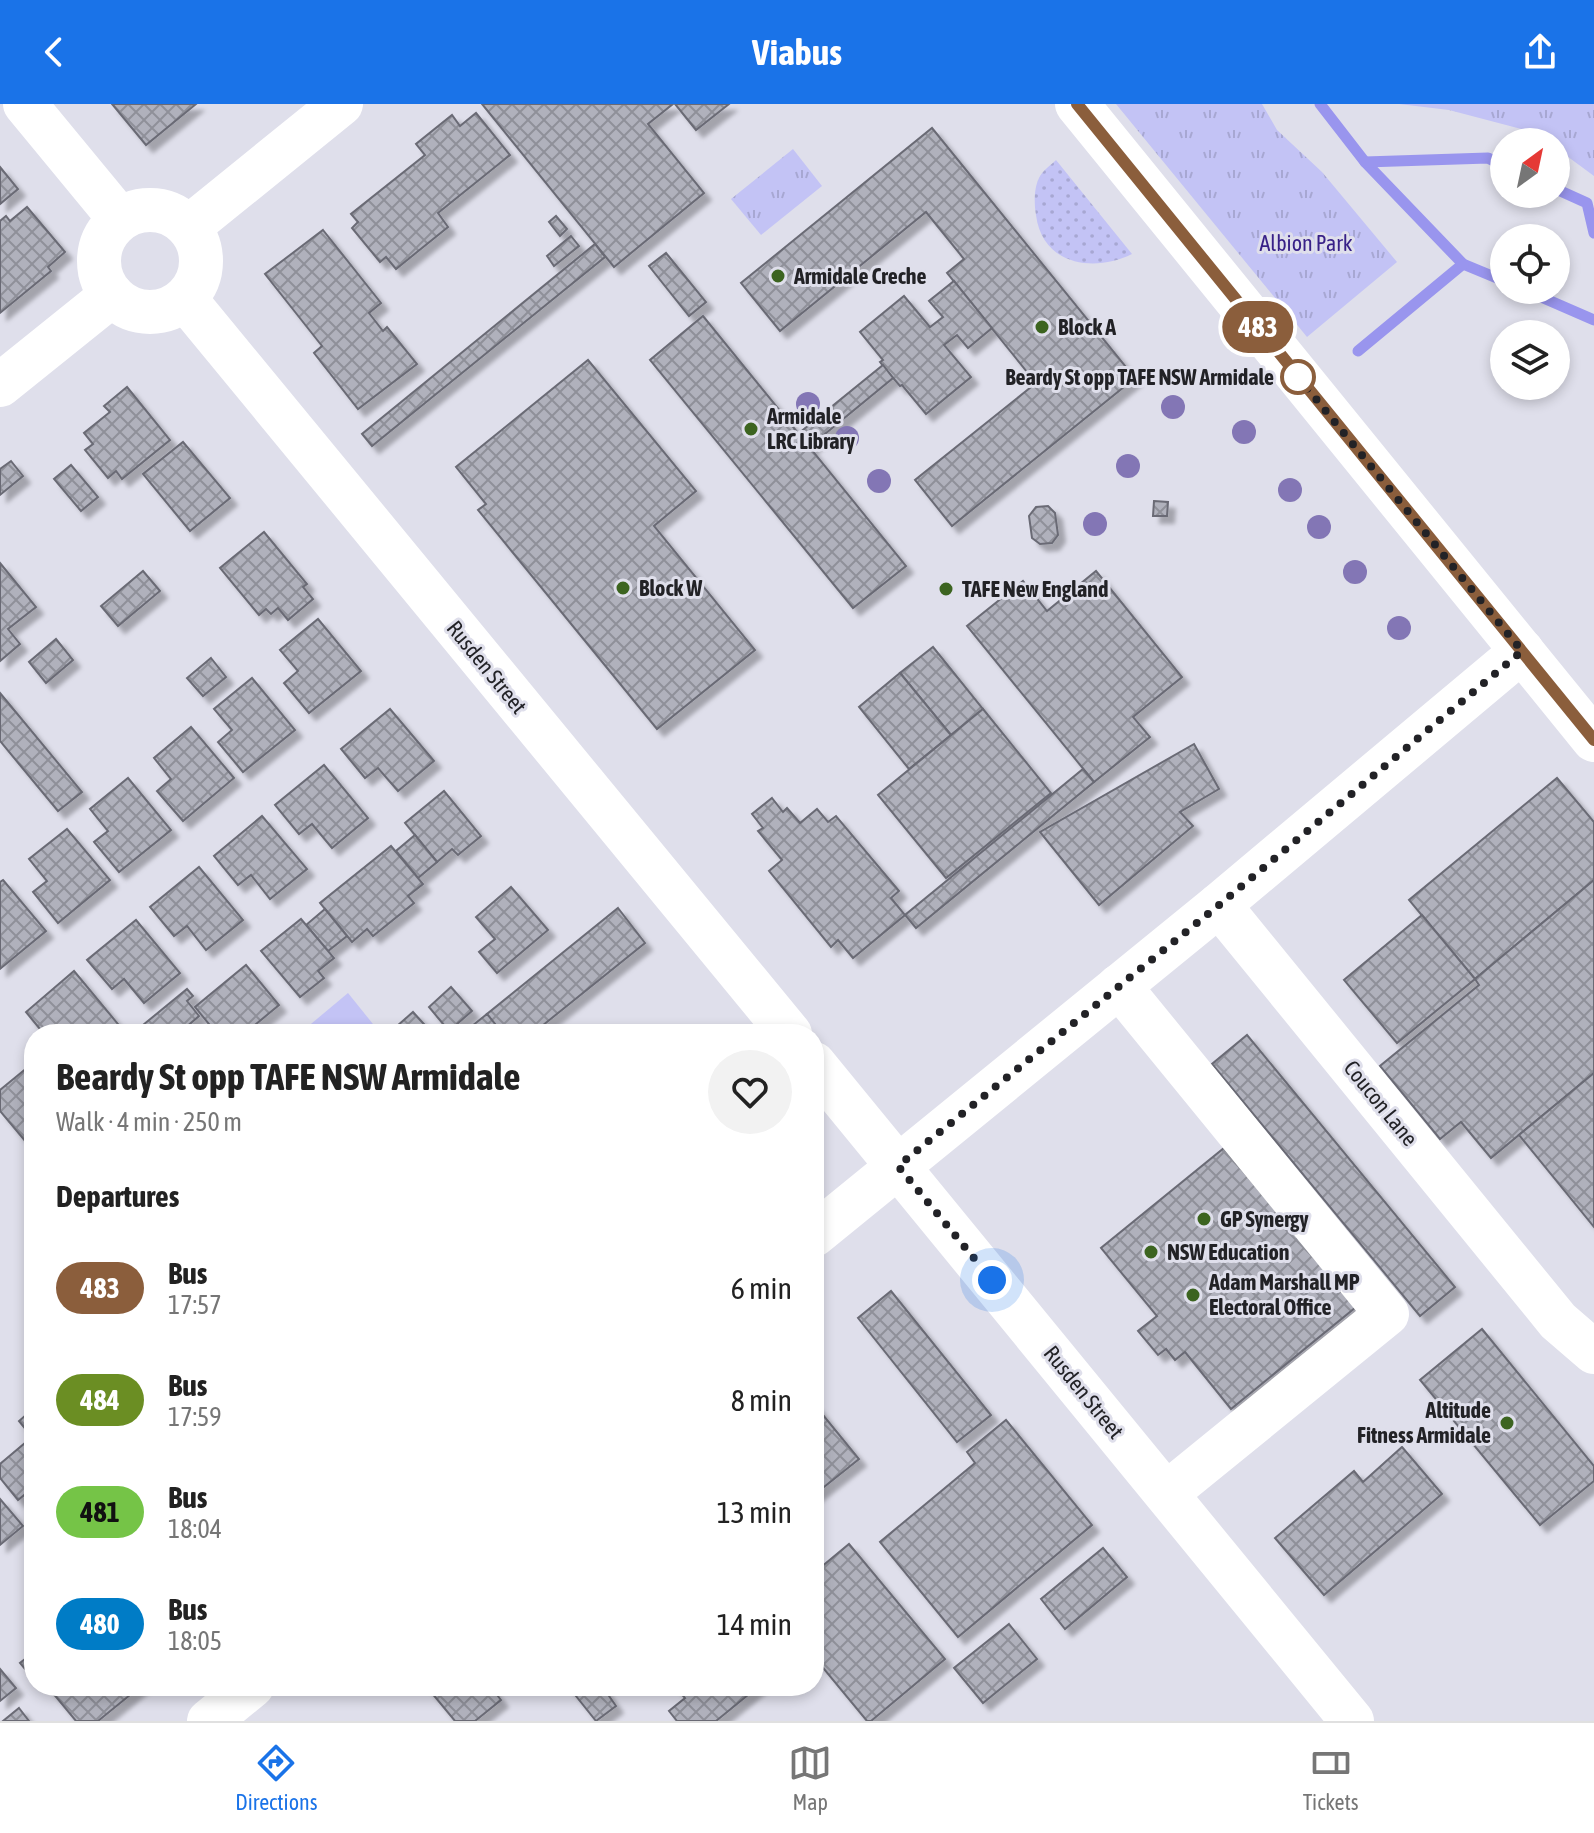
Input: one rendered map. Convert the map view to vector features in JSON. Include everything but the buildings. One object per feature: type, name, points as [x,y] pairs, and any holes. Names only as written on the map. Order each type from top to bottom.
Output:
[{"type":"street","points":[[0,119],[18,104]]},
{"type":"street","points":[[25,104],[119,218]]},
{"type":"street","points":[[189,227],[341,104]]},
{"type":"street","points":[[1077,104],[1594,740]]},
{"type":"street","points":[[159,209],[176,215],[189,227],[201,249],[200,273],[185,299],[150,313],[132,309],[112,295],[102,280],[98,256],[103,239],[119,218],[134,211],[159,209]]},
{"type":"street","points":[[0,385],[112,295]]},
{"type":"street","name":"Rusden Street","points":[[185,299],[782,1024]]},
{"type":"street","points":[[824,1227],[1219,905],[1522,651]]},
{"type":"street","name":"Coucon Lane","points":[[1219,905],[1558,1321],[1594,1352]]},
{"type":"street","points":[[1119,986],[1387,1314],[1167,1493]]},
{"type":"street","name":"Rusden Street","points":[[824,1076],[1352,1721]]},
{"type":"street","points":[[209,1721],[240,1696]]},
{"type":"green space","name":"Albion Park","points":[[1116,104],[1262,104],[1277,130],[1322,172],[1397,262],[1307,337]]},
{"type":"green space","points":[[1399,104],[1594,104],[1594,176],[1570,158],[1570,128],[1517,128],[1449,110]]},
{"type":"green space","points":[[793,149],[822,186],[761,235],[731,199]]},
{"type":"green space","points":[[1056,160],[1132,254],[1102,263],[1087,263],[1059,254],[1048,245],[1040,232],[1035,191],[1040,175]]},
{"type":"green space","points":[[348,993],[373,1024],[311,1024]]},
{"type":"waterway","points":[[1320,104],[1365,162],[1463,264],[1490,275]]},
{"type":"waterway","points":[[1365,162],[1490,159]]},
{"type":"waterway","points":[[1570,195],[1587,203],[1594,233]]},
{"type":"waterway","points":[[1358,351],[1463,264]]},
{"type":"waterway","points":[[1557,304],[1594,320]]},
{"type":"bus line","name":"483","points":[[1077,104],[1594,740]]},
{"type":"place","name":"Armidale Creche","points":[[778,276]]},
{"type":"place","name":"Block A","points":[[1042,327]]},
{"type":"place","name":"Beardy St opp TAFE NSW Armidale","points":[[1298,377]]},
{"type":"place","name":"Armidale LRC Library","points":[[751,429]]},
{"type":"place","name":"Block W","points":[[623,588]]},
{"type":"place","name":"TAFE New England","points":[[946,589]]},
{"type":"place","name":"GP Synergy","points":[[1204,1219]]},
{"type":"place","name":"NSW Education","points":[[1151,1252]]},
{"type":"place","name":"Adam Marshall MP Electoral Office","points":[[1193,1295]]},
{"type":"place","name":"Altitude Fitness Armidale","points":[[1507,1423]]},
{"type":"route","points":[[992,1280],[898,1166],[1219,905],[1522,651],[1298,377]]}]
